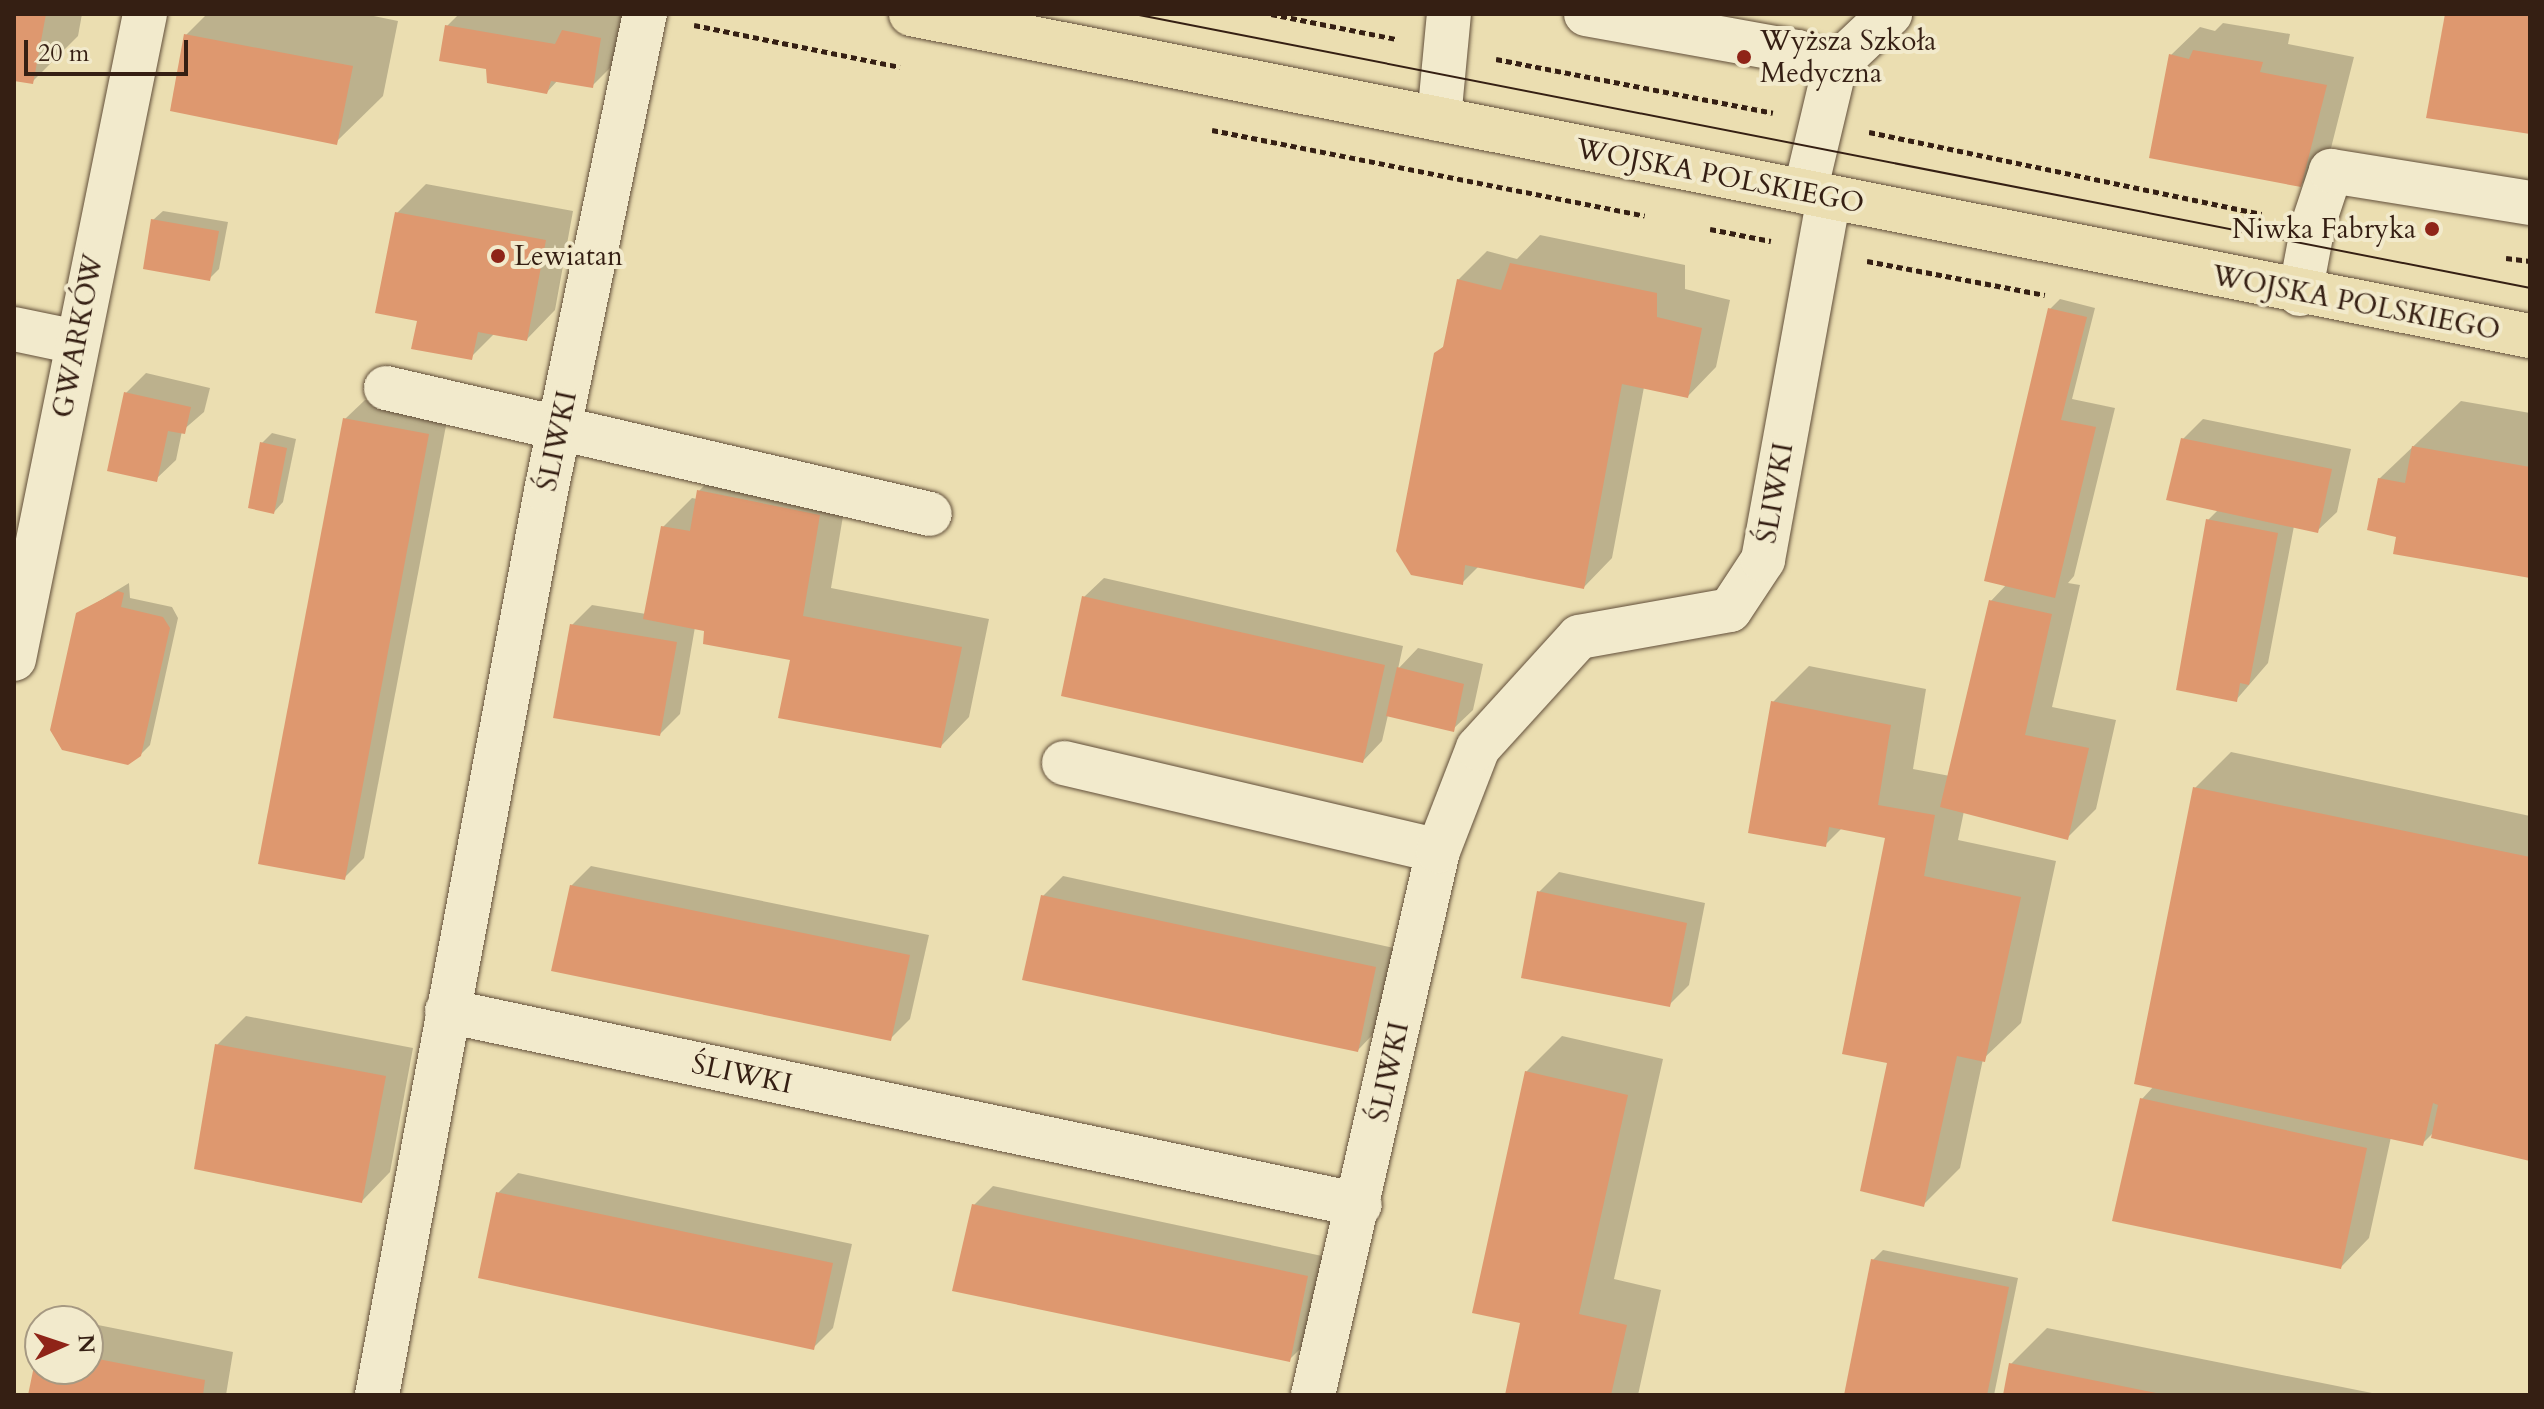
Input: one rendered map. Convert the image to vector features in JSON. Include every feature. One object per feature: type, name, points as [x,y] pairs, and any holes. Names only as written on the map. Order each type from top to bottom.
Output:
[{"type":"main road","name":"WOJSKA POLSKIEGO","points":[[911,14],[1817,194],[2300,294],[2530,336]]},
{"type":"street","name":"GWARKÓW","points":[[14,659],[145,14]]},
{"type":"street","name":"ŚLIWKI","points":[[377,1395],[559,428],[645,14]]},
{"type":"street","points":[[1439,119],[1449,14]]},
{"type":"street","points":[[1586,14],[1798,52],[1835,66],[1890,14]]},
{"type":"street","name":"ŚLIWKI","points":[[447,1011],[1360,1205],[1438,851],[1478,748],[1579,637],[1730,610],[1763,560],[1835,66]]},
{"type":"street","points":[[2300,294],[2313,225],[2331,171],[2530,203]]},
{"type":"street","points":[[14,329],[76,342]]},
{"type":"street","points":[[386,388],[930,514]]},
{"type":"street","points":[[1064,763],[1438,851]]},
{"type":"street","points":[[1313,1395],[1360,1205]]},
{"type":"path","points":[[2506,258],[2530,261]]},
{"type":"building","points":[[14,14],[46,14],[33,84],[14,81]]},
{"type":"building","points":[[2445,14],[2530,14],[2530,134],[2426,118]]},
{"type":"building","points":[[445,25],[555,44],[562,30],[601,38],[593,88],[551,81],[547,94],[487,83],[486,69],[439,61]]},
{"type":"building","points":[[184,34],[353,66],[337,145],[170,111]]},
{"type":"building","points":[[2193,50],[2263,62],[2260,72],[2327,85],[2301,187],[2149,158],[2169,54],[2189,59]]},
{"type":"building","points":[[395,212],[546,240],[527,341],[478,332],[472,360],[411,349],[417,321],[375,313]]},
{"type":"building","points":[[151,219],[219,231],[210,281],[143,269]]},
{"type":"building","points":[[1510,263],[1657,293],[1657,317],[1702,328],[1688,398],[1622,384],[1584,589],[1465,565],[1463,585],[1411,575],[1396,551],[1434,353],[1443,347],[1457,279],[1501,290]]},
{"type":"building","points":[[2048,308],[2087,317],[2061,420],[2096,427],[2055,598],[1984,581]]},
{"type":"building","points":[[124,392],[191,407],[185,434],[168,431],[157,482],[107,471]]},
{"type":"building","points":[[343,418],[429,434],[345,880],[258,864]]},
{"type":"building","points":[[2181,438],[2332,469],[2318,533],[2166,500]]},
{"type":"building","points":[[260,442],[287,448],[274,514],[248,508]]},
{"type":"building","points":[[2412,446],[2530,467],[2530,578],[2393,554],[2396,537],[2367,530],[2378,478],[2405,483]]},
{"type":"building","points":[[697,490],[820,515],[803,616],[962,647],[941,748],[778,718],[790,660],[703,644],[704,631],[643,619],[661,526],[690,531]]},
{"type":"building","points":[[2206,519],[2278,533],[2249,685],[2240,683],[2237,702],[2176,690]]},
{"type":"building","points":[[118,591],[124,593],[121,607],[163,617],[170,628],[141,756],[128,765],[62,750],[50,730],[76,613]]},
{"type":"building","points":[[1082,596],[1385,665],[1363,763],[1061,696]]},
{"type":"building","points":[[1989,600],[2052,614],[2025,735],[2089,748],[2068,840],[1940,807]]},
{"type":"building","points":[[570,624],[677,642],[660,736],[553,718]]},
{"type":"building","points":[[1397,667],[1464,684],[1454,732],[1386,716]]},
{"type":"building","points":[[1771,701],[1891,725],[1878,805],[1935,815],[1924,876],[2021,897],[1985,1062],[1957,1056],[1924,1207],[1860,1191],[1887,1063],[1842,1054],[1885,838],[1829,827],[1826,847],[1748,833]]},
{"type":"building","points":[[2193,787],[2530,857],[2530,1161],[2431,1138],[2438,1105],[2433,1103],[2423,1146],[2134,1084]]},
{"type":"building","points":[[570,885],[910,955],[891,1041],[551,971]]},
{"type":"building","points":[[1537,891],[1687,923],[1670,1007],[1521,978]]},
{"type":"building","points":[[1041,895],[1376,967],[1358,1052],[1022,980]]},
{"type":"building","points":[[215,1044],[386,1076],[362,1203],[194,1169]]},
{"type":"building","points":[[1525,1071],[1628,1095],[1579,1314],[1627,1325],[1611,1395],[1505,1395],[1520,1323],[1472,1313]]},
{"type":"building","points":[[2140,1098],[2367,1148],[2341,1269],[2112,1221]]},
{"type":"building","points":[[496,1192],[833,1263],[814,1350],[478,1278]]},
{"type":"building","points":[[972,1204],[1308,1276],[1290,1362],[952,1291]]},
{"type":"building","points":[[1871,1259],[2009,1287],[1987,1395],[1844,1395]]},
{"type":"building","points":[[104,1360],[205,1380],[203,1395],[28,1395],[30,1385],[104,1385]]},
{"type":"building","points":[[2009,1363],[2161,1394],[2161,1395],[2003,1395]]},
{"type":"tram line","points":[[1134,14],[2530,288]]},
{"type":"place","name":"Wyższa Szkoła Medyczna","points":[[1744,57]]},
{"type":"place","name":"Niwka Fabryka","points":[[2432,229]]},
{"type":"place","name":"Lewiatan","points":[[498,256]]}]
